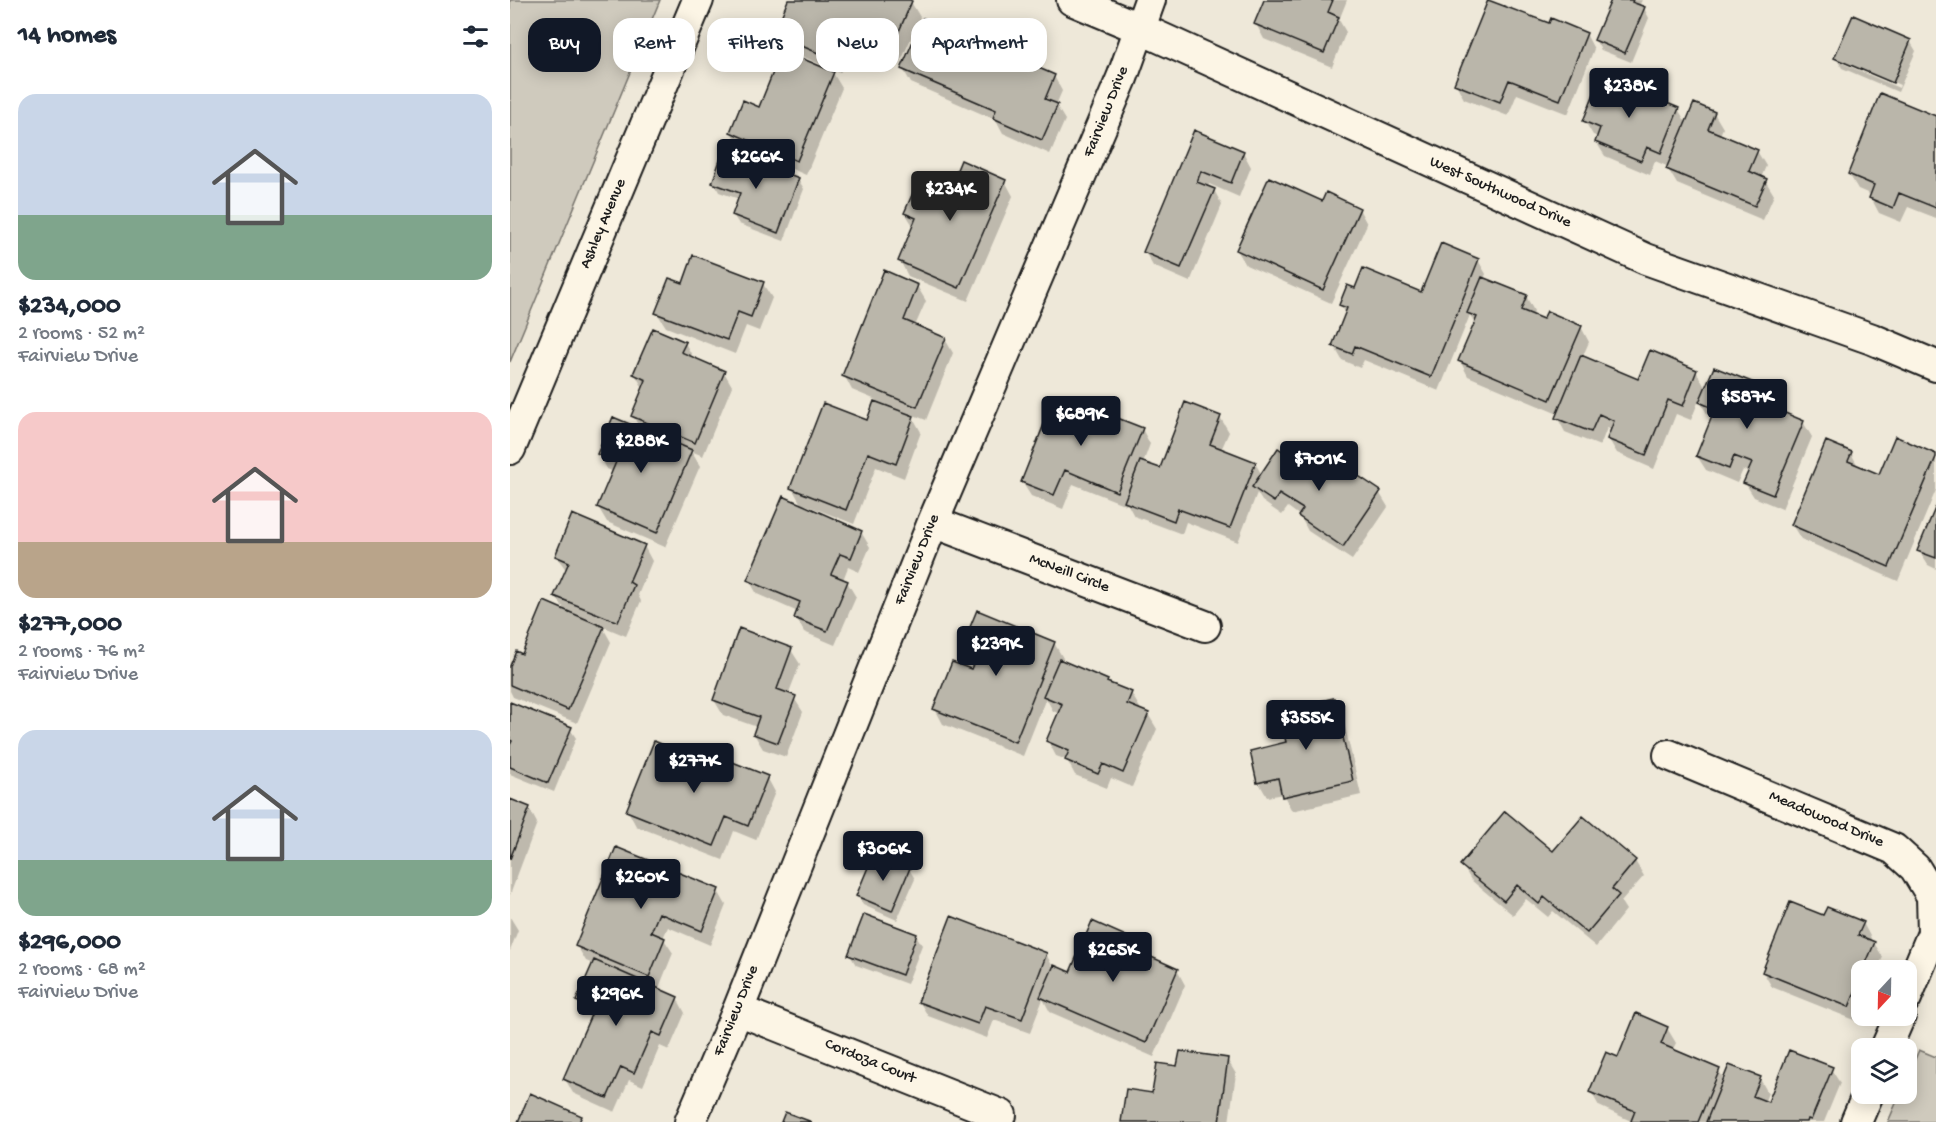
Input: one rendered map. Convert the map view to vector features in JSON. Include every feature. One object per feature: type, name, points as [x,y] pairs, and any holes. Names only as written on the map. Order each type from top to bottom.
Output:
[{"type":"street","name":"Ashley Avenue","points":[[510,448],[698,0]]},
{"type":"street","name":"West Southwood Drive","points":[[1072,0],[1139,28],[1647,259],[1872,339],[1936,366]]},
{"type":"street","name":"Fairview Drive","points":[[690,1122],[738,1010],[933,522],[1122,78],[1150,0]]},
{"type":"street","name":"McNeill Circle","points":[[933,522],[1205,626]]},
{"type":"street","name":"Meadowood Drive","points":[[1669,755],[1894,849],[1915,868],[1932,896],[1933,933],[1917,972]]},
{"type":"street","name":"Cordoza Court","points":[[738,1010],[1001,1115]]},
{"type":"street","points":[[1856,1122],[1864,1104]]},
{"type":"shaded area","points":[[510,0],[660,0],[653,18],[613,18],[613,72],[630,72],[510,362]]},
{"type":"shaded area","points":[[1919,1050],[1936,1057],[1936,1122],[1888,1122],[1896,1104],[1917,1104],[1917,1055]]},
{"type":"building","points":[[788,0],[912,1],[899,31],[899,18],[816,18],[816,52],[804,47],[804,18],[781,18]]},
{"type":"building","points":[[1264,0],[1333,0],[1328,12],[1339,17],[1324,53],[1254,24]]},
{"type":"building","points":[[1488,0],[1549,23],[1551,18],[1587,33],[1560,100],[1509,80],[1500,102],[1454,84]]},
{"type":"building","points":[[1611,0],[1633,0],[1632,2],[1645,7],[1625,53],[1594,40]]},
{"type":"building","points":[[1853,15],[1911,40],[1893,83],[1834,58]]},
{"type":"building","points":[[911,46],[911,72],[1047,72],[1055,75],[1045,99],[1058,104],[1042,140],[993,118],[996,110],[901,69]]},
{"type":"building","points":[[804,59],[816,64],[816,72],[834,72],[797,161],[730,132],[743,100],[759,107],[773,72],[804,72]]},
{"type":"building","points":[[1601,76],[1679,108],[1661,153],[1647,147],[1641,161],[1595,142],[1600,128],[1583,121]]},
{"type":"building","points":[[1880,93],[1936,116],[1936,208],[1899,193],[1893,208],[1869,198],[1874,185],[1848,174]]},
{"type":"building","points":[[1694,103],[1715,112],[1708,129],[1758,150],[1749,171],[1767,179],[1755,206],[1666,169]]},
{"type":"building","points":[[1194,130],[1244,151],[1231,183],[1201,171],[1197,182],[1215,189],[1181,268],[1143,252]]},
{"type":"building","points":[[724,149],[799,178],[778,233],[732,215],[740,193],[712,183]]},
{"type":"building","points":[[961,160],[1006,180],[959,288],[898,261],[916,218],[904,213],[920,177],[949,189]]},
{"type":"building","points":[[1269,177],[1322,201],[1326,192],[1360,208],[1323,290],[1236,250]]},
{"type":"building","points":[[1441,243],[1479,259],[1431,377],[1355,346],[1352,354],[1332,346],[1347,308],[1339,305],[1347,285],[1355,288],[1363,268],[1421,292]]},
{"type":"building","points":[[693,255],[764,282],[751,317],[738,312],[727,340],[655,313],[669,278],[683,283]]},
{"type":"building","points":[[884,270],[918,285],[904,320],[946,338],[917,407],[842,376]]},
{"type":"building","points":[[1482,277],[1527,295],[1521,310],[1543,319],[1547,311],[1582,326],[1550,400],[1458,361],[1477,317],[1467,313]]},
{"type":"building","points":[[653,328],[686,342],[681,352],[725,371],[695,443],[631,416],[646,380],[633,374]]},
{"type":"building","points":[[1650,350],[1697,370],[1683,406],[1668,400],[1646,455],[1607,439],[1614,421],[1599,414],[1591,432],[1555,418],[1581,355],[1638,379]]},
{"type":"building","points":[[1714,367],[1762,386],[1757,401],[1804,421],[1773,495],[1743,483],[1752,463],[1734,456],[1729,469],[1696,456],[1715,409],[1699,402]]},
{"type":"building","points":[[1056,394],[1143,428],[1117,492],[1065,470],[1054,495],[1021,482]]},
{"type":"building","points":[[874,401],[914,416],[896,464],[868,453],[846,510],[790,488],[823,403],[867,420]]},
{"type":"building","points":[[1185,402],[1221,416],[1210,444],[1256,462],[1230,528],[1178,509],[1174,521],[1124,502],[1140,461],[1160,468]]},
{"type":"building","points":[[613,417],[692,450],[657,533],[597,507],[616,462],[597,454]]},
{"type":"building","points":[[1895,436],[1936,454],[1936,457],[1889,567],[1791,525],[1826,441],[1852,452],[1848,461],[1879,474]]},
{"type":"building","points":[[1312,445],[1381,491],[1343,547],[1298,516],[1303,509],[1279,494],[1274,502],[1252,487],[1278,448],[1300,463]]},
{"type":"building","points":[[783,496],[862,531],[851,558],[840,554],[831,574],[848,581],[827,631],[794,618],[800,602],[747,580]]},
{"type":"building","points":[[1936,506],[1936,558],[1917,551]]},
{"type":"building","points":[[572,514],[645,545],[629,582],[634,585],[618,622],[554,596],[569,562],[555,556]]},
{"type":"building","points":[[544,601],[604,627],[568,710],[510,685],[510,666],[516,651],[522,654]]},
{"type":"building","points":[[977,610],[1055,642],[1015,742],[933,709],[952,662],[971,669],[977,655],[961,649]]},
{"type":"building","points":[[739,628],[792,648],[777,689],[796,696],[778,743],[753,734],[759,717],[713,700]]},
{"type":"building","points":[[1059,659],[1132,692],[1127,704],[1149,713],[1123,773],[1103,764],[1098,774],[1065,760],[1069,751],[1046,741],[1062,704],[1043,696]]},
{"type":"building","points":[[1334,698],[1353,781],[1282,797],[1278,778],[1257,783],[1250,751],[1286,742],[1278,710]]},
{"type":"building","points":[[510,702],[572,727],[548,783],[510,767],[512,741],[510,740]]},
{"type":"building","points":[[654,741],[727,770],[730,761],[768,776],[748,826],[726,817],[714,846],[626,811]]},
{"type":"building","points":[[510,799],[530,807],[510,859]]},
{"type":"building","points":[[1505,811],[1553,851],[1583,816],[1636,860],[1612,889],[1619,895],[1587,933],[1544,897],[1539,904],[1517,885],[1504,901],[1460,865]]},
{"type":"building","points":[[616,847],[719,889],[702,931],[659,913],[651,932],[665,938],[649,977],[575,946]]},
{"type":"building","points":[[874,853],[910,868],[892,911],[856,896]]},
{"type":"building","points":[[1790,902],[1823,915],[1827,907],[1864,922],[1858,935],[1875,942],[1867,960],[1851,960],[1849,1007],[1762,972]]},
{"type":"building","points":[[864,914],[917,934],[902,975],[848,955]]},
{"type":"building","points":[[951,916],[1047,953],[1022,1019],[985,1006],[978,1024],[918,1002]]},
{"type":"building","points":[[1092,921],[1144,944],[1140,952],[1178,969],[1146,1043],[1040,997],[1054,965],[1070,972]]},
{"type":"building","points":[[594,960],[678,997],[661,1036],[652,1032],[634,1073],[621,1067],[607,1098],[563,1079],[594,1008],[576,1001]]},
{"type":"building","points":[[1636,1013],[1668,1027],[1661,1044],[1720,1069],[1698,1122],[1633,1122],[1631,1121],[1635,1111],[1589,1092],[1606,1052],[1618,1057]]},
{"type":"building","points":[[1789,1050],[1833,1067],[1811,1120],[1808,1119],[1807,1122],[1706,1122],[1729,1065],[1761,1077],[1753,1096],[1768,1102]]},
{"type":"building","points":[[1180,1051],[1228,1058],[1219,1122],[1121,1122],[1126,1089],[1152,1093],[1157,1063],[1177,1066]]},
{"type":"building","points":[[530,1093],[582,1116],[579,1122],[518,1122]]},
{"type":"building","points":[[785,1112],[812,1122],[781,1122]]}]
